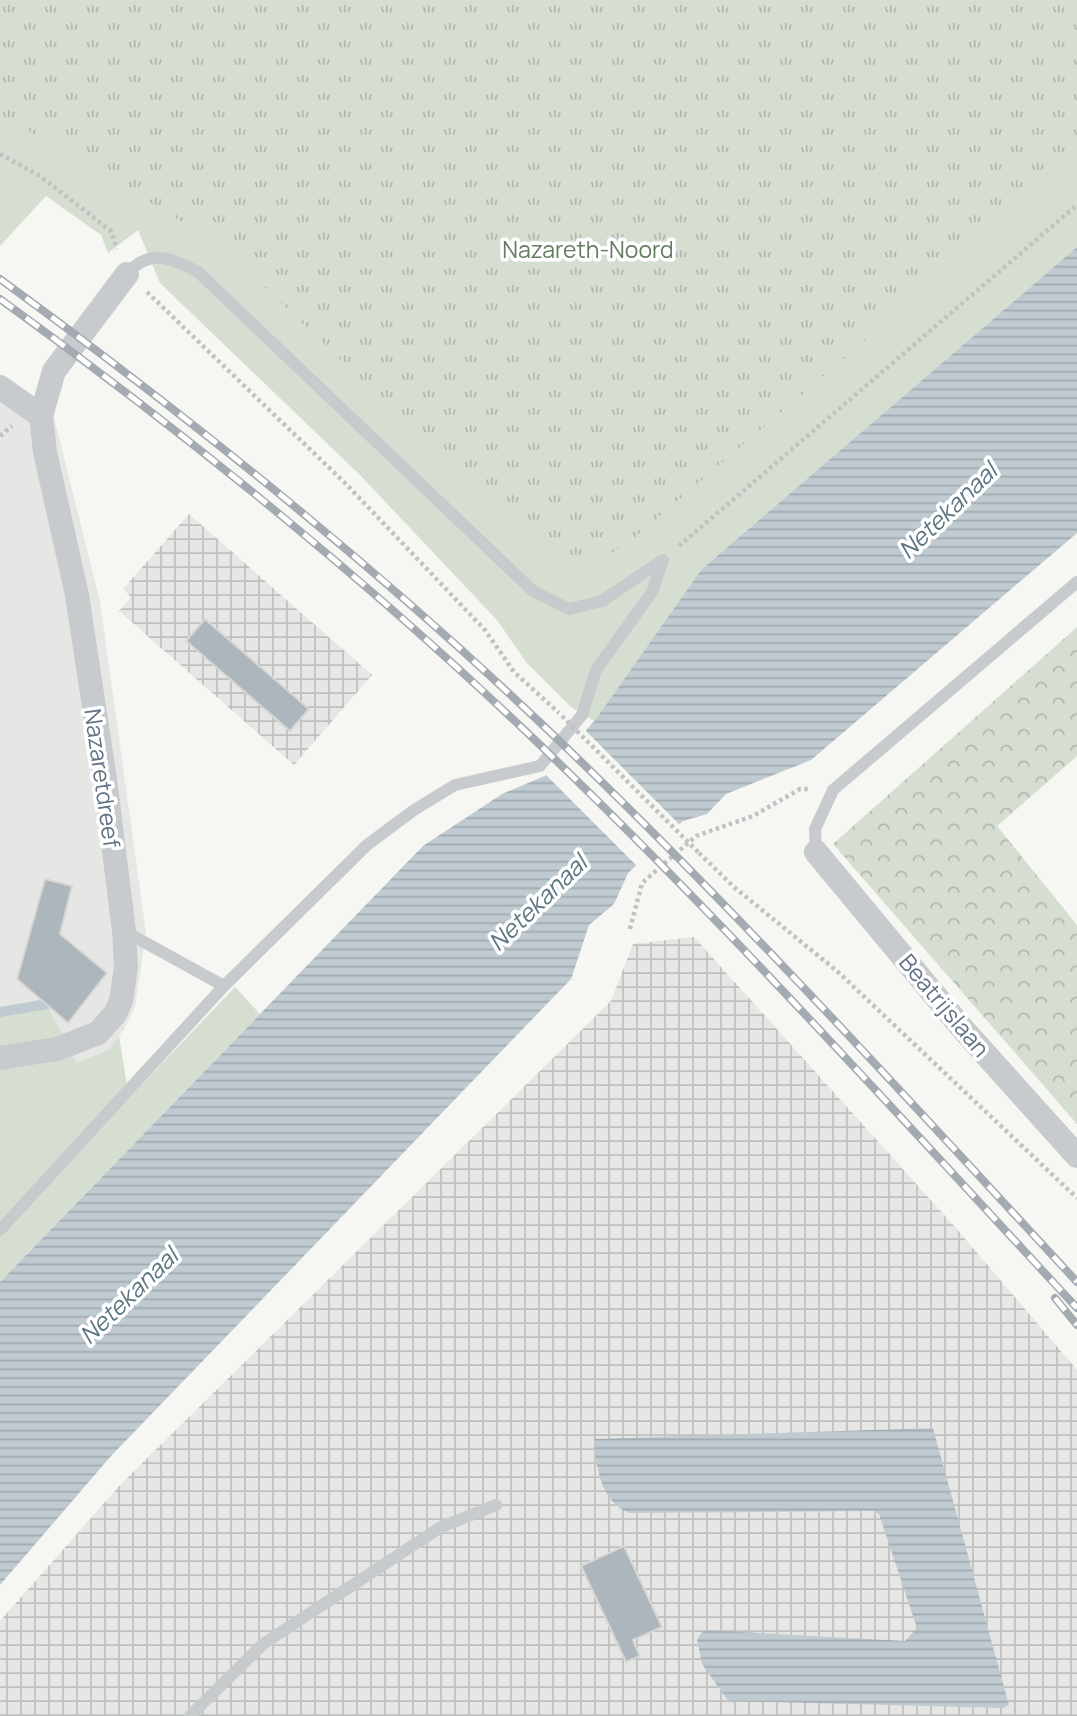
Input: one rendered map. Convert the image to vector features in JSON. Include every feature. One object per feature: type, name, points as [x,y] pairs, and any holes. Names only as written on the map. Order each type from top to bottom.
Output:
[{"type":"street","points":[[0,387],[41,416],[54,372],[127,274]]},
{"type":"street","name":"Nazaretdreef","points":[[0,1058],[57,1049],[98,1033],[115,1014],[121,1001],[126,967],[105,779],[77,595],[45,452],[41,416]]},
{"type":"street","name":"Beatrijslaan","points":[[816,852],[962,1028],[1077,1156]]},
{"type":"lane","points":[[127,274],[135,265],[151,256],[174,259],[198,272],[533,591],[569,609],[602,601],[663,560]]},
{"type":"lane","points":[[0,1230],[225,986],[368,845],[414,810],[455,785],[540,766],[582,715],[596,670],[652,592],[663,560]]},
{"type":"lane","points":[[816,852],[815,829],[833,790],[1077,582]]},
{"type":"lane","points":[[124,931],[225,986]]},
{"type":"lane","points":[[190,1716],[263,1644],[441,1527],[496,1505]]},
{"type":"path","points":[[0,153],[40,176],[111,231],[127,274],[206,347],[356,495],[485,630],[514,672],[735,888],[837,971],[1077,1198]]},
{"type":"path","points":[[663,560],[1077,205]]},
{"type":"path","points":[[630,929],[642,883],[696,836],[753,816],[800,789],[833,790]]},
{"type":"shaded area","points":[[0,374],[54,417],[100,601],[146,933],[135,1007],[125,1028],[108,1050],[77,1063],[47,1004],[0,1012]]},
{"type":"shaded area","points":[[189,514],[372,675],[294,765],[119,611],[131,597],[123,589]]},
{"type":"shaded area","points":[[694,937],[955,1227],[1077,1370],[1077,1716],[0,1716],[0,1621],[121,1484],[611,1001],[633,944]]},
{"type":"green space","points":[[0,0],[354,372],[553,562],[573,572],[1077,0],[1077,247],[702,569],[602,726],[571,707],[526,662],[497,620],[359,474],[160,283],[138,230],[108,253],[101,235],[46,196],[0,246]]},
{"type":"green space","name":"Nazareth-Noord","points":[[0,0],[1077,0],[1077,159],[634,538],[588,569],[573,572],[553,562],[218,243],[0,114]]},
{"type":"green space","points":[[1077,627],[1077,756],[997,826],[1077,925],[1077,1124],[833,844]]},
{"type":"green space","points":[[235,987],[260,1014],[0,1282],[0,1012],[47,1004],[77,1063],[108,1050],[119,1036],[129,1098]]},
{"type":"water","name":"Netekanaal","points":[[1077,247],[1077,533],[811,760],[726,794],[707,814],[683,821],[628,873],[614,904],[589,925],[571,979],[111,1456],[0,1585],[0,1282],[423,846],[502,794],[547,775],[596,719],[702,569]]},
{"type":"water","points":[[933,1428],[1009,1705],[1003,1708],[728,1701],[702,1664],[697,1639],[704,1630],[905,1641],[917,1628],[879,1514],[873,1511],[629,1513],[612,1500],[601,1482],[594,1439]]},
{"type":"pier","points":[[583,728],[682,827],[639,868],[544,773]]},
{"type":"building","points":[[205,619],[309,709],[290,731],[186,641]]},
{"type":"building","points":[[45,879],[72,886],[60,934],[107,973],[68,1023],[17,979]]},
{"type":"building","points":[[624,1546],[662,1627],[633,1640],[640,1656],[626,1662],[581,1566]]},
{"type":"waterway","points":[[0,1012],[47,1004]]},
{"type":"railway","points":[[0,279],[213,440],[350,553],[484,670],[617,797],[751,933],[1077,1282]]},
{"type":"railway","points":[[0,299],[209,457],[344,568],[474,683],[677,880],[1077,1308]]},
{"type":"railway","points":[[1055,1298],[1077,1325]]}]
